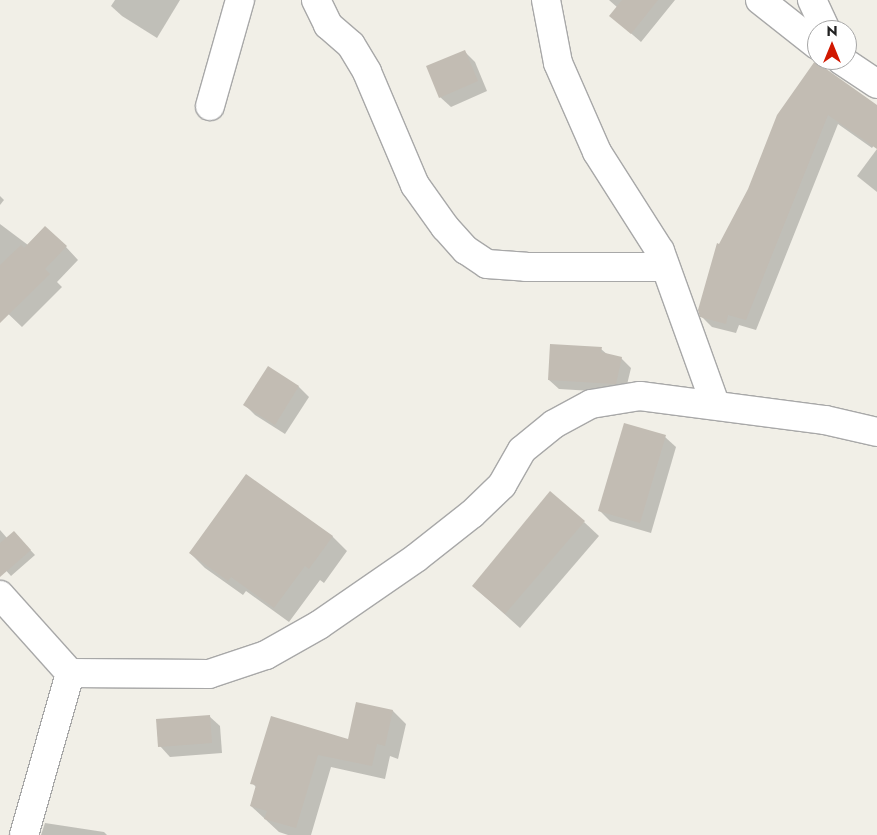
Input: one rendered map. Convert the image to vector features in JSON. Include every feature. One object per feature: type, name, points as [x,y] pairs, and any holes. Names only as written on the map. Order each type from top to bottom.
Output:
[{"type":"street","points":[[210,106],[240,0]]},
{"type":"street","points":[[316,0],[328,25],[351,45],[367,72],[415,184],[445,227],[466,250],[488,264],[526,266],[665,266]]},
{"type":"street","points":[[546,0],[558,63],[597,152],[660,251],[715,404]]},
{"type":"street","points":[[760,0],[807,37]]},
{"type":"street","points":[[812,0],[821,20]]},
{"type":"street","points":[[856,70],[877,84]]},
{"type":"street","points":[[0,595],[70,673],[209,674],[266,655],[319,625],[416,558],[472,514],[502,485],[522,450],[554,424],[591,404],[640,396],[715,404],[825,420],[877,432]]},
{"type":"street","points":[[24,835],[70,673]]},
{"type":"building","points":[[622,0],[658,0],[631,34],[609,16]]},
{"type":"building","points":[[465,50],[478,81],[439,98],[426,66]]},
{"type":"building","points":[[809,70],[828,70],[877,105],[877,149],[828,115],[746,320],[728,315],[726,324],[700,317],[698,310],[717,243],[719,244],[748,189],[777,115]]},
{"type":"building","points":[[45,226],[67,246],[45,269],[50,274],[0,323],[0,265],[21,245],[24,248]]},
{"type":"building","points":[[550,344],[602,347],[601,352],[622,357],[616,384],[548,380]]},
{"type":"building","points":[[268,366],[299,386],[275,425],[243,405]]},
{"type":"building","points":[[624,423],[666,435],[640,523],[598,511]]},
{"type":"building","points":[[246,474],[333,536],[309,569],[305,566],[274,608],[231,577],[228,581],[189,553]]},
{"type":"building","points":[[550,491],[585,521],[505,614],[472,586]]},
{"type":"building","points":[[14,531],[31,550],[0,577],[0,543]]},
{"type":"building","points":[[356,702],[393,710],[385,746],[377,744],[372,766],[318,755],[296,828],[264,819],[267,811],[250,806],[256,785],[250,784],[271,716],[348,739]]},
{"type":"building","points":[[210,715],[212,743],[158,747],[156,719]]}]
